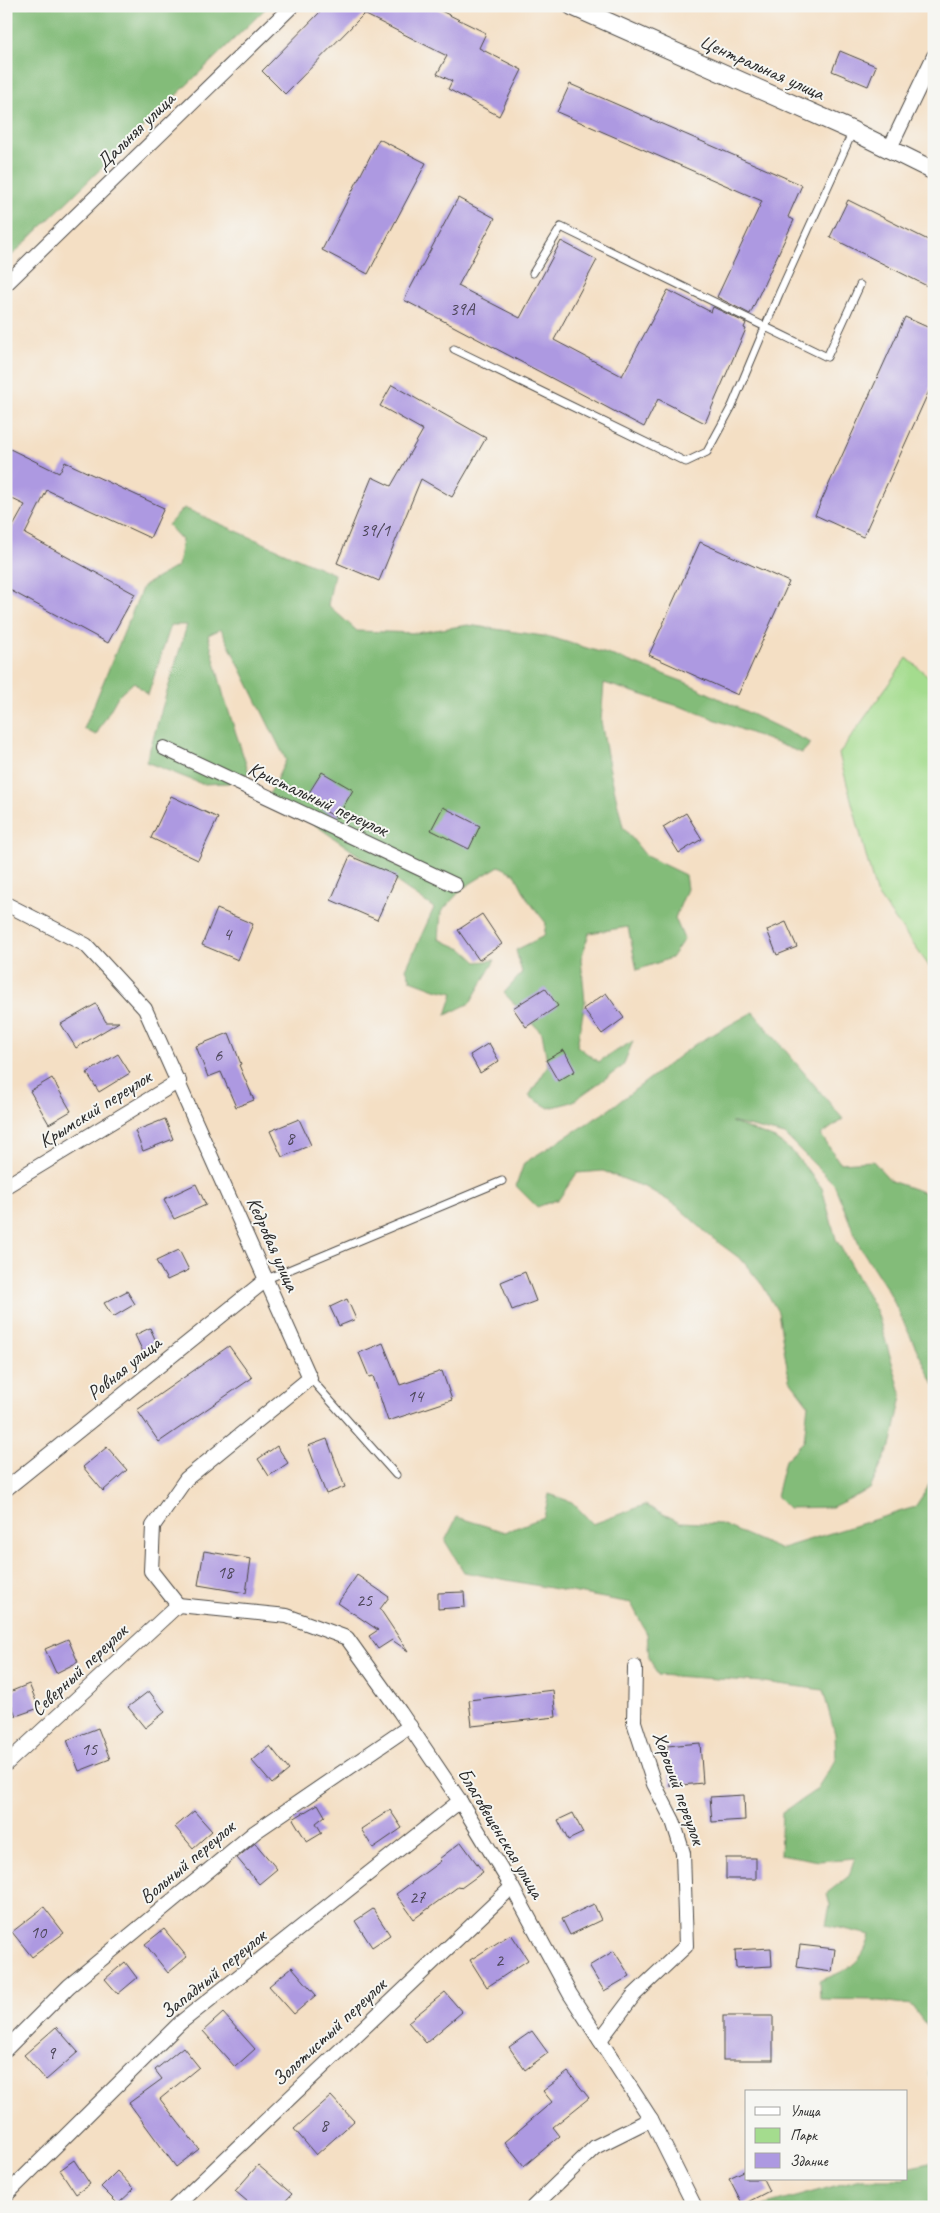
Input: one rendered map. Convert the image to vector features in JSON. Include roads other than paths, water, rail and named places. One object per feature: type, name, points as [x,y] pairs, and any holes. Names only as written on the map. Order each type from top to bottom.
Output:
[{"type":"street","name":"Дальняя улица","points":[[6,284],[292,6]]},
{"type":"street","name":"Центральная улица","points":[[572,6],[853,131],[934,171]]},
{"type":"street","points":[[889,150],[934,56]]},
{"type":"street","name":"Кристальный переулок","points":[[164,748],[455,885]]},
{"type":"street","name":"Кедровая улица","points":[[6,904],[86,945],[145,1009],[179,1081],[310,1378]]},
{"type":"street","name":"Крымский переулок","points":[[6,1186],[179,1081]]},
{"type":"street","name":"Ровная улица","points":[[6,1489],[267,1279]]},
{"type":"street","points":[[178,1605],[151,1571],[152,1526],[186,1479],[310,1378]]},
{"type":"street","name":"Благовещенская улица","points":[[178,1605],[287,1616],[347,1638],[410,1726],[460,1801],[512,1887],[570,1994],[651,2120],[695,2207]]},
{"type":"street","name":"Северный переулок","points":[[6,1764],[178,1605]]},
{"type":"street","name":"Хороший переулок","points":[[600,2040],[634,1995],[686,1946],[683,1853],[673,1821],[654,1784],[634,1722],[635,1667]]},
{"type":"street","name":"Вольный переулок","points":[[6,2049],[69,1986],[255,1832],[410,1726]]},
{"type":"street","name":"Западный переулок","points":[[6,2195],[180,2023],[460,1801]]},
{"type":"street","name":"Золотистый переулок","points":[[175,2207],[512,1887]]},
{"type":"street","points":[[533,2207],[595,2147],[651,2120]]},
{"type":"lane","points":[[454,349],[686,462],[707,452],[732,406],[853,131]]},
{"type":"lane","points":[[533,273],[562,227],[827,357],[860,285]]},
{"type":"lane","points":[[267,1279],[502,1181]]},
{"type":"lane","points":[[310,1378],[396,1476]]}]
